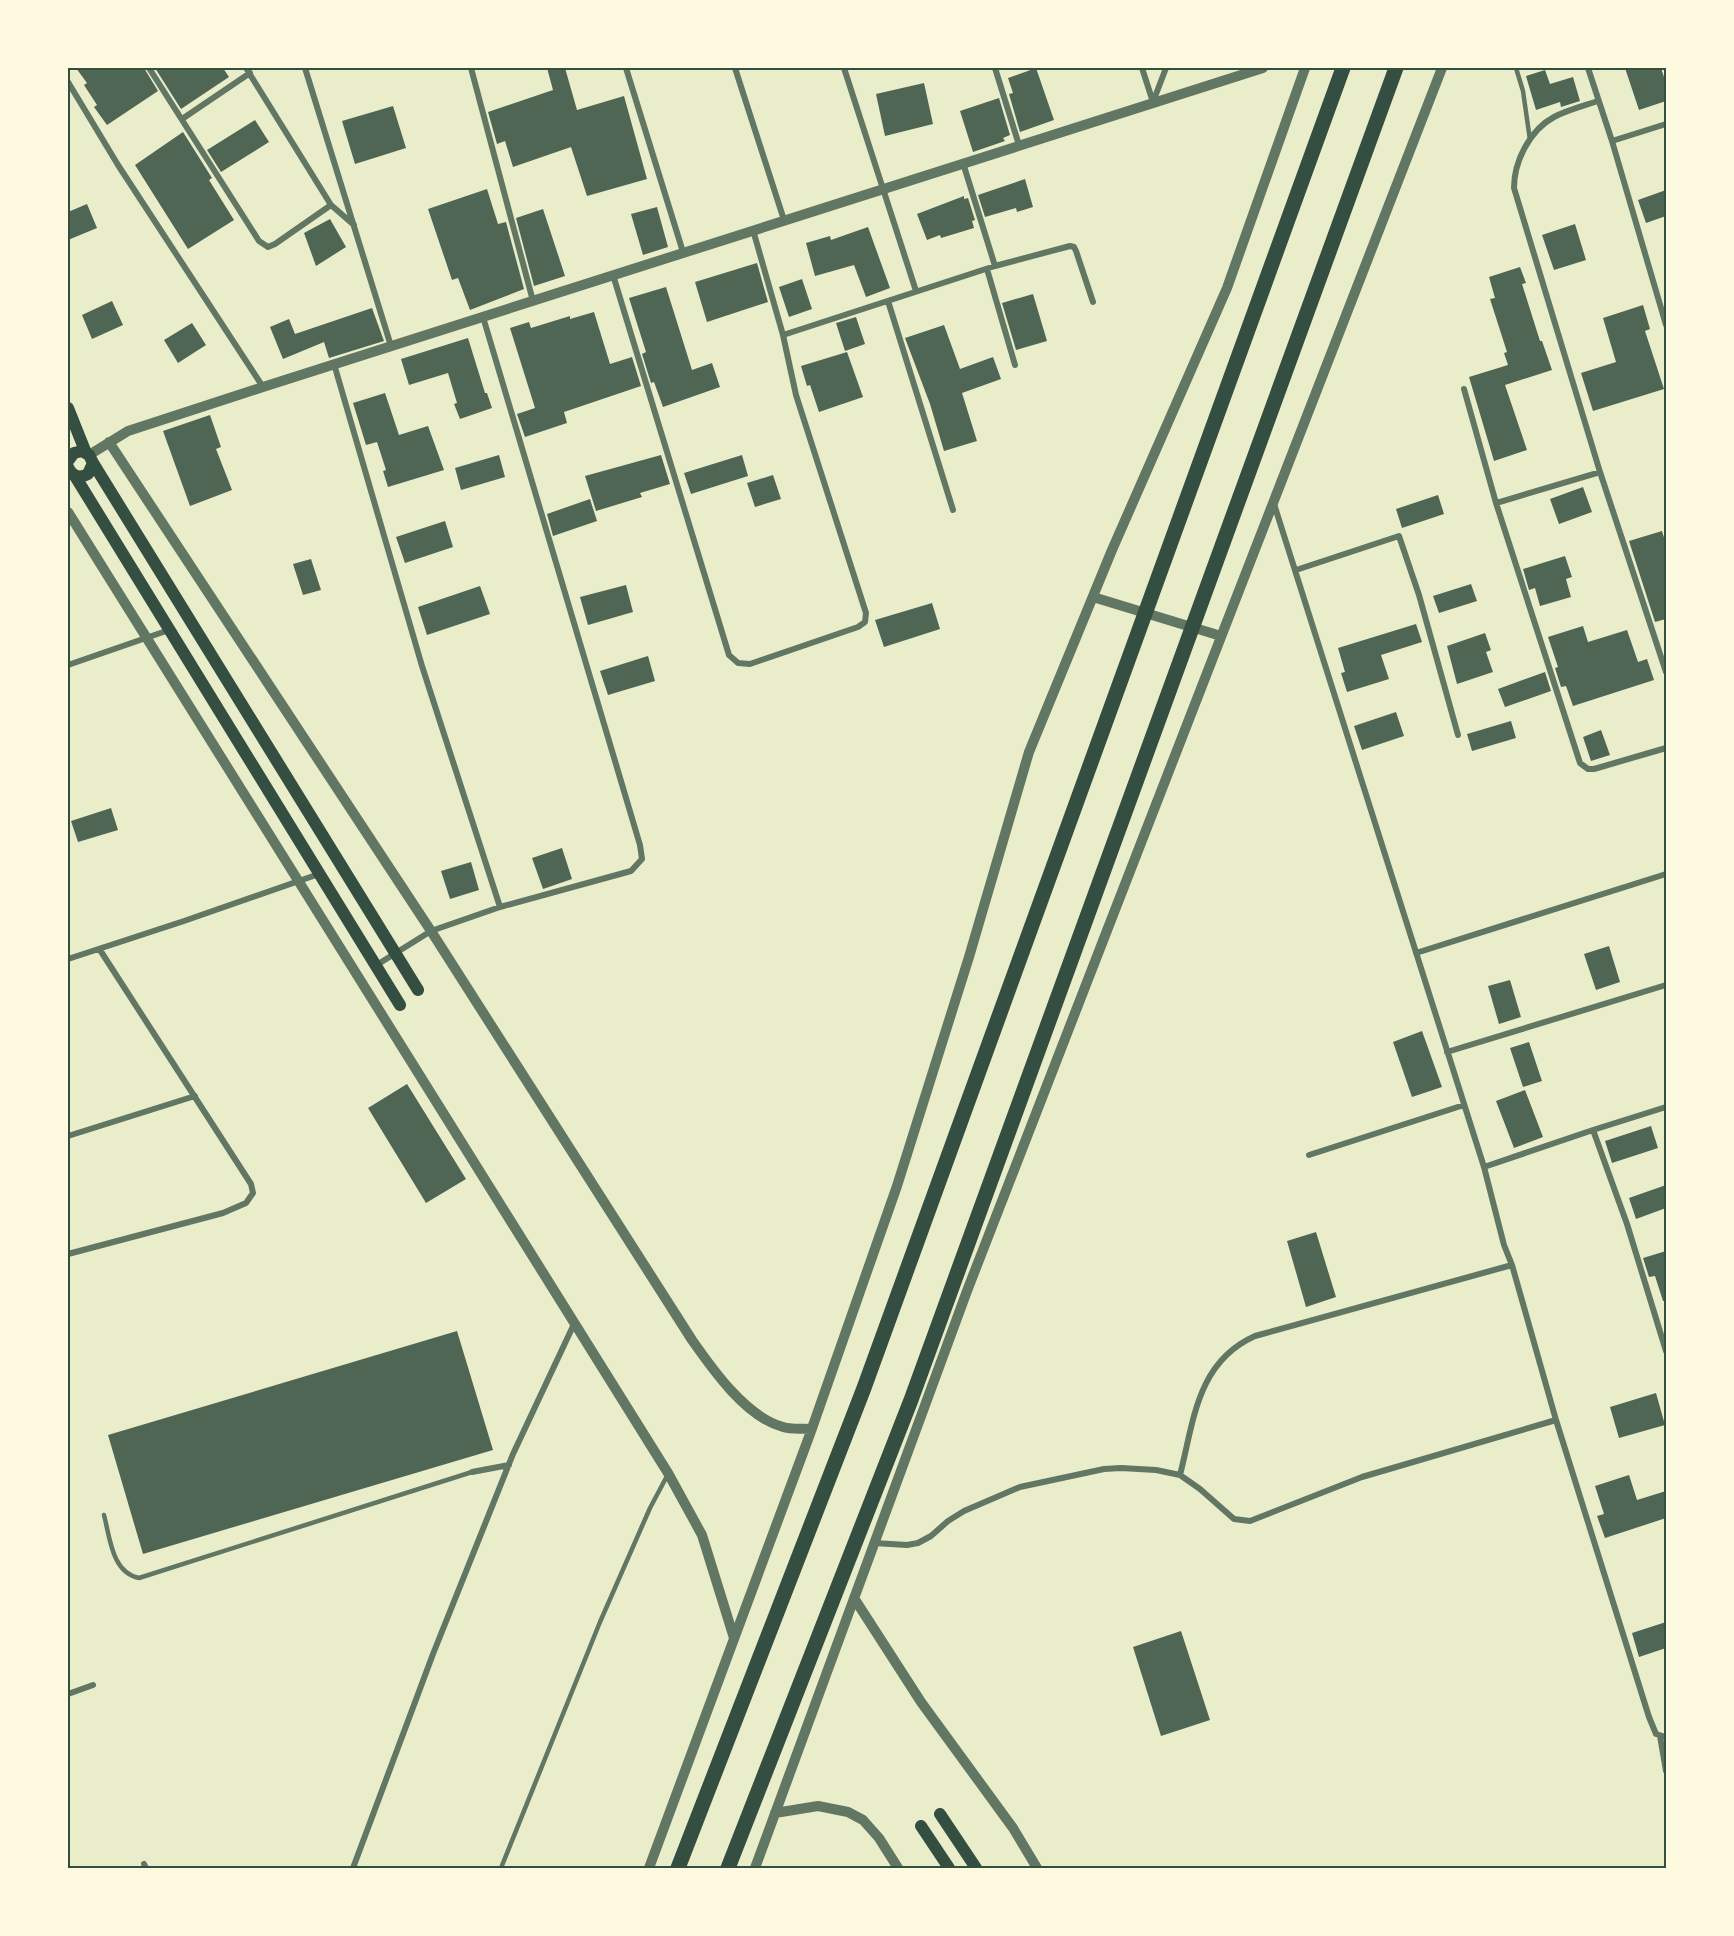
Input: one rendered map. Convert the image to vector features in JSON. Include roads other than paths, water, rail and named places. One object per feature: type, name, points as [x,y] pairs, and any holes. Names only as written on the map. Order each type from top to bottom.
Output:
[{"type":"highway","points":[[678,1869],[864,1388],[1343,68]]},
{"type":"highway","points":[[728,1869],[911,1400],[1395,68]]},
{"type":"main road","points":[[68,408],[89,457],[418,990]]},
{"type":"main road","points":[[89,457],[74,453],[69,469],[400,1005]]},
{"type":"main road","points":[[69,469],[88,474],[89,457]]},
{"type":"main road","points":[[940,1814],[976,1869]]},
{"type":"main road","points":[[921,1826],[949,1869]]},
{"type":"street","points":[[149,68],[259,241],[266,246],[275,244],[331,205]]},
{"type":"street","points":[[305,68],[391,346]]},
{"type":"street","points":[[471,68],[533,301]]},
{"type":"street","points":[[626,68],[683,252]]},
{"type":"street","points":[[735,68],[784,220]]},
{"type":"street","points":[[844,68],[916,291]]},
{"type":"street","points":[[995,68],[1019,146]]},
{"type":"street","points":[[1142,68],[1153,102]]},
{"type":"street","points":[[1153,102],[1166,68]]},
{"type":"street","points":[[89,457],[128,431],[1263,68]]},
{"type":"street","points":[[649,1869],[812,1429],[897,1186],[969,957],[1029,752],[1093,597],[1227,288],[1305,68]]},
{"type":"street","points":[[755,1869],[967,1291],[1442,68]]},
{"type":"street","points":[[1588,68],[1666,325]]},
{"type":"street","points":[[182,119],[248,70],[331,205],[354,226]]},
{"type":"street","points":[[68,82],[118,165],[263,387]]},
{"type":"street","points":[[1598,101],[1547,121],[1530,140],[1515,166],[1514,188],[1600,471],[1666,672]]},
{"type":"street","points":[[1612,141],[1666,124]]},
{"type":"street","points":[[963,163],[996,266]]},
{"type":"street","points":[[613,275],[729,655],[738,663],[744,664],[858,627],[865,622],[866,617],[866,607],[796,395],[783,335],[753,230]]},
{"type":"street","points":[[783,335],[996,266],[1072,246],[1076,251],[1093,302]]},
{"type":"street","points":[[987,269],[1015,365]]},
{"type":"street","points":[[888,301],[954,510]]},
{"type":"street","points":[[375,966],[431,931],[500,907],[631,871],[642,859],[640,845],[483,316]]},
{"type":"street","points":[[334,364],[422,666],[500,907]]},
{"type":"street","points":[[1464,389],[1496,503],[1580,763],[1588,769],[1594,769],[1666,748]]},
{"type":"street","points":[[110,442],[431,931],[684,1329],[732,1391],[759,1415],[783,1427],[812,1429]]},
{"type":"street","points":[[1496,503],[1600,471]]},
{"type":"street","points":[[1273,500],[1484,1167],[1504,1245],[1512,1265],[1556,1420],[1648,1717],[1653,1729],[1663,1736],[1666,1770]]},
{"type":"street","points":[[68,512],[144,638],[668,1473],[702,1535],[734,1638]]},
{"type":"street","points":[[1296,570],[1399,536],[1419,596],[1458,735]]},
{"type":"street","points":[[1093,597],[1221,636]]},
{"type":"street","points":[[68,665],[169,630]]},
{"type":"street","points":[[68,959],[319,874]]},
{"type":"street","points":[[1416,953],[1666,874]]},
{"type":"street","points":[[68,1254],[223,1213],[251,1198],[253,1193],[251,1184],[100,950]]},
{"type":"street","points":[[1447,1052],[1666,985]]},
{"type":"street","points":[[68,1136],[195,1096]]},
{"type":"street","points":[[1309,1155],[1464,1105]]},
{"type":"street","points":[[1484,1167],[1666,1107]]},
{"type":"street","points":[[1593,1130],[1627,1224],[1666,1351]]},
{"type":"street","points":[[1180,1475],[1195,1413],[1207,1378],[1219,1360],[1233,1347],[1255,1336],[1512,1265]]},
{"type":"street","points":[[353,1869],[433,1654],[508,1465],[574,1324]]},
{"type":"street","points":[[874,1543],[907,1545],[918,1543],[964,1511],[1020,1487],[1121,1468],[1156,1470],[1180,1475],[1234,1519],[1250,1521],[1362,1477],[1556,1420]]},
{"type":"street","points":[[472,1472],[508,1465]]},
{"type":"street","points":[[854,1598],[921,1702],[1013,1828],[1037,1869]]},
{"type":"street","points":[[68,1694],[93,1685]]},
{"type":"street","points":[[775,1813],[818,1806],[848,1812],[863,1820],[879,1838],[898,1869]]},
{"type":"lane","points":[[1516,68],[1530,140]]},
{"type":"lane","points":[[104,1515],[113,1550],[121,1569],[130,1577],[139,1578],[472,1472]]},
{"type":"lane","points":[[501,1869],[600,1622],[650,1508],[668,1473]]}]
